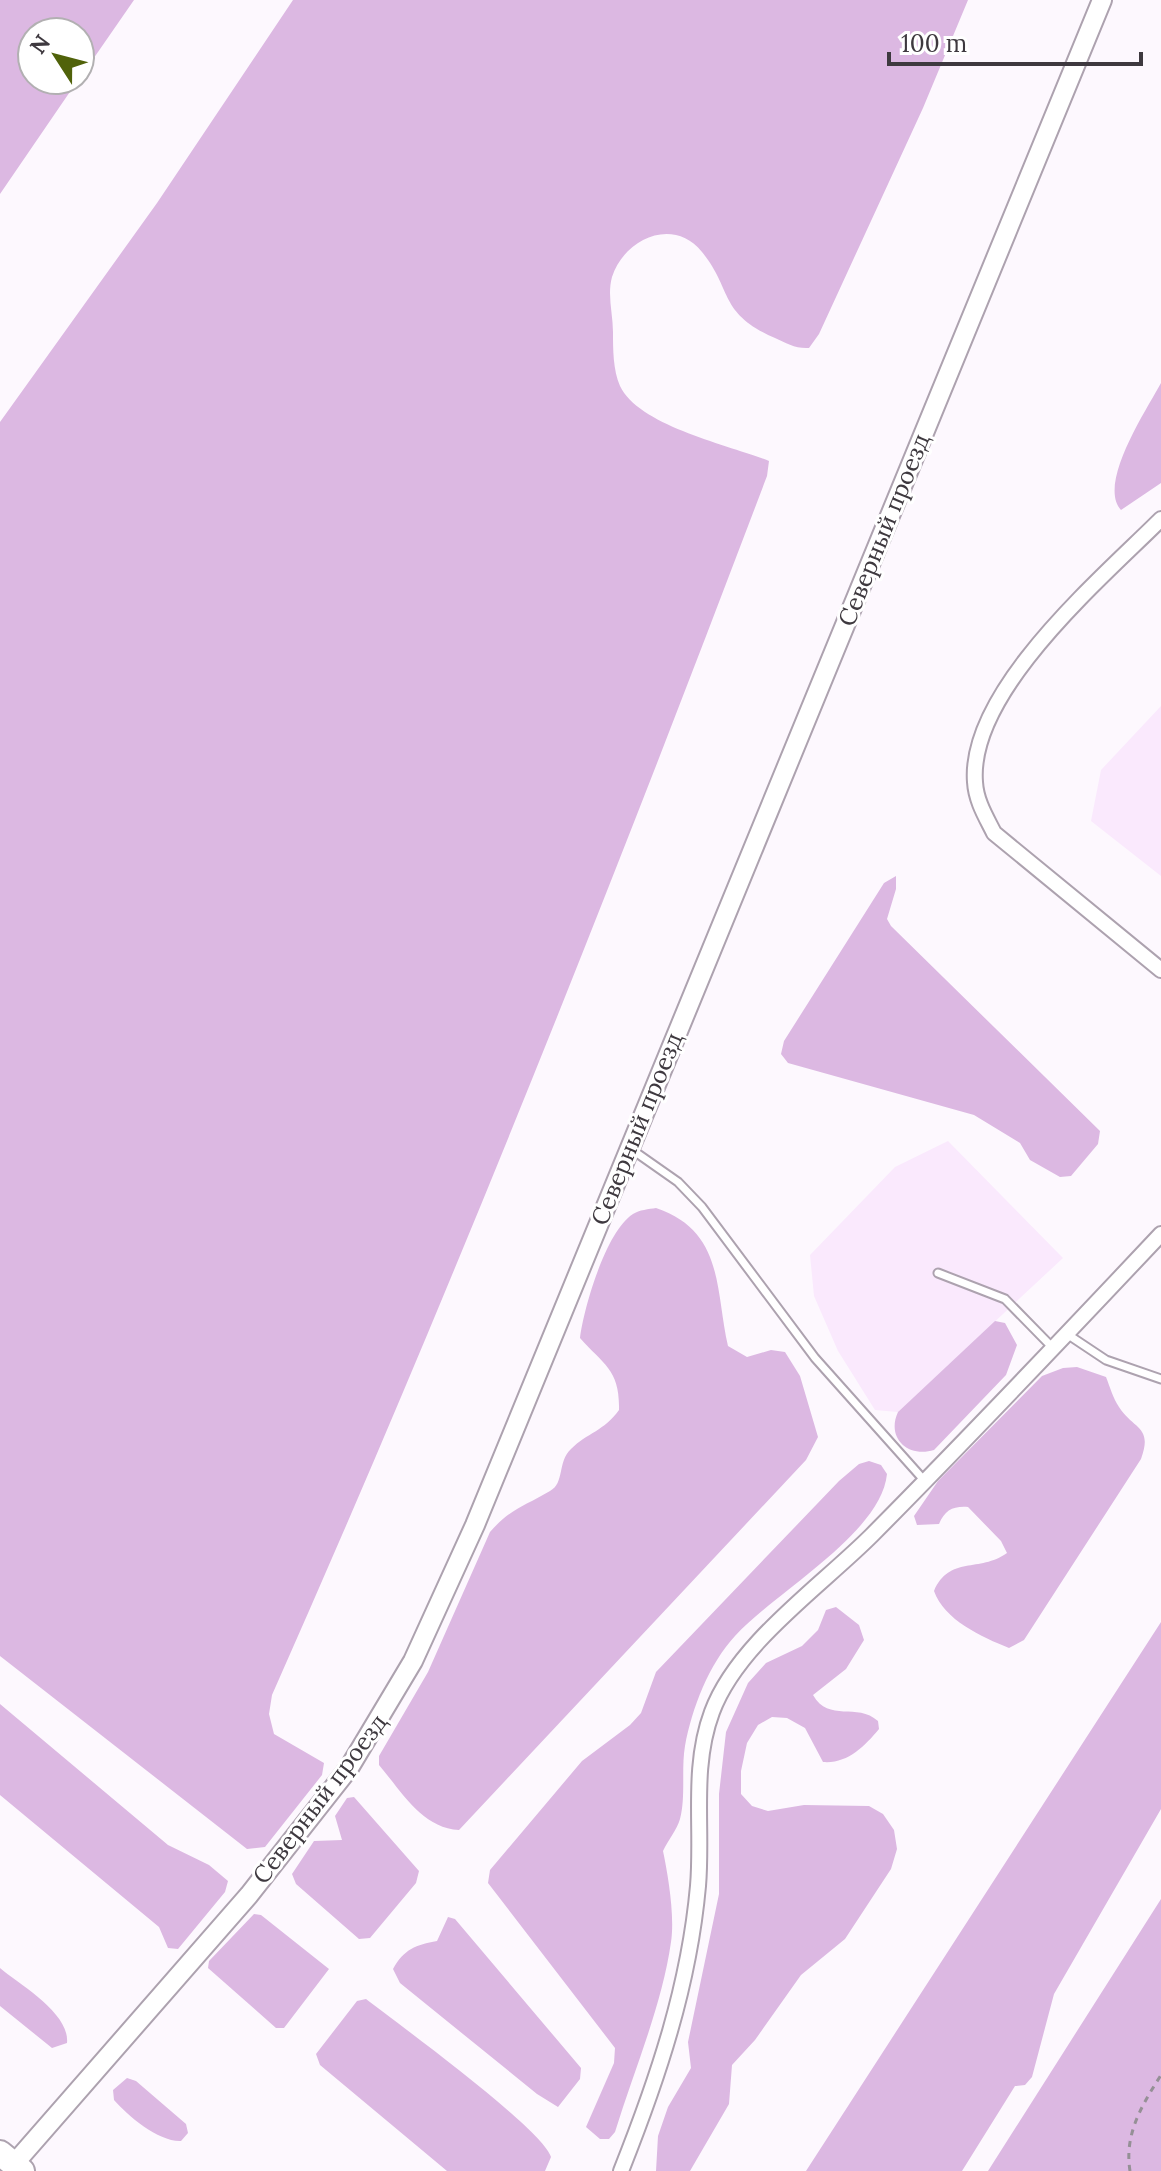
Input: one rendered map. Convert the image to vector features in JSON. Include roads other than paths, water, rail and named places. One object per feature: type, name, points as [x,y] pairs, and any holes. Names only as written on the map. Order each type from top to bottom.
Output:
[{"type":"street","name":"Северный проезд","points":[[12,2163],[249,1895],[349,1768],[383,1717],[413,1661],[475,1525],[1102,0]]},
{"type":"street","points":[[1161,519],[1032,652],[992,716],[978,752],[975,781],[979,805],[994,833],[1161,970]]},
{"type":"street","points":[[621,2171],[669,2040],[683,1989],[698,1884],[699,1771],[703,1741],[724,1686],[754,1646],[823,1584],[1161,1234]]},
{"type":"lane","points":[[629,1148],[678,1182],[702,1207],[815,1358],[923,1479]]},
{"type":"lane","points":[[938,1273],[1005,1299],[1053,1348]]},
{"type":"lane","points":[[1067,1334],[1106,1360],[1161,1379]]}]
